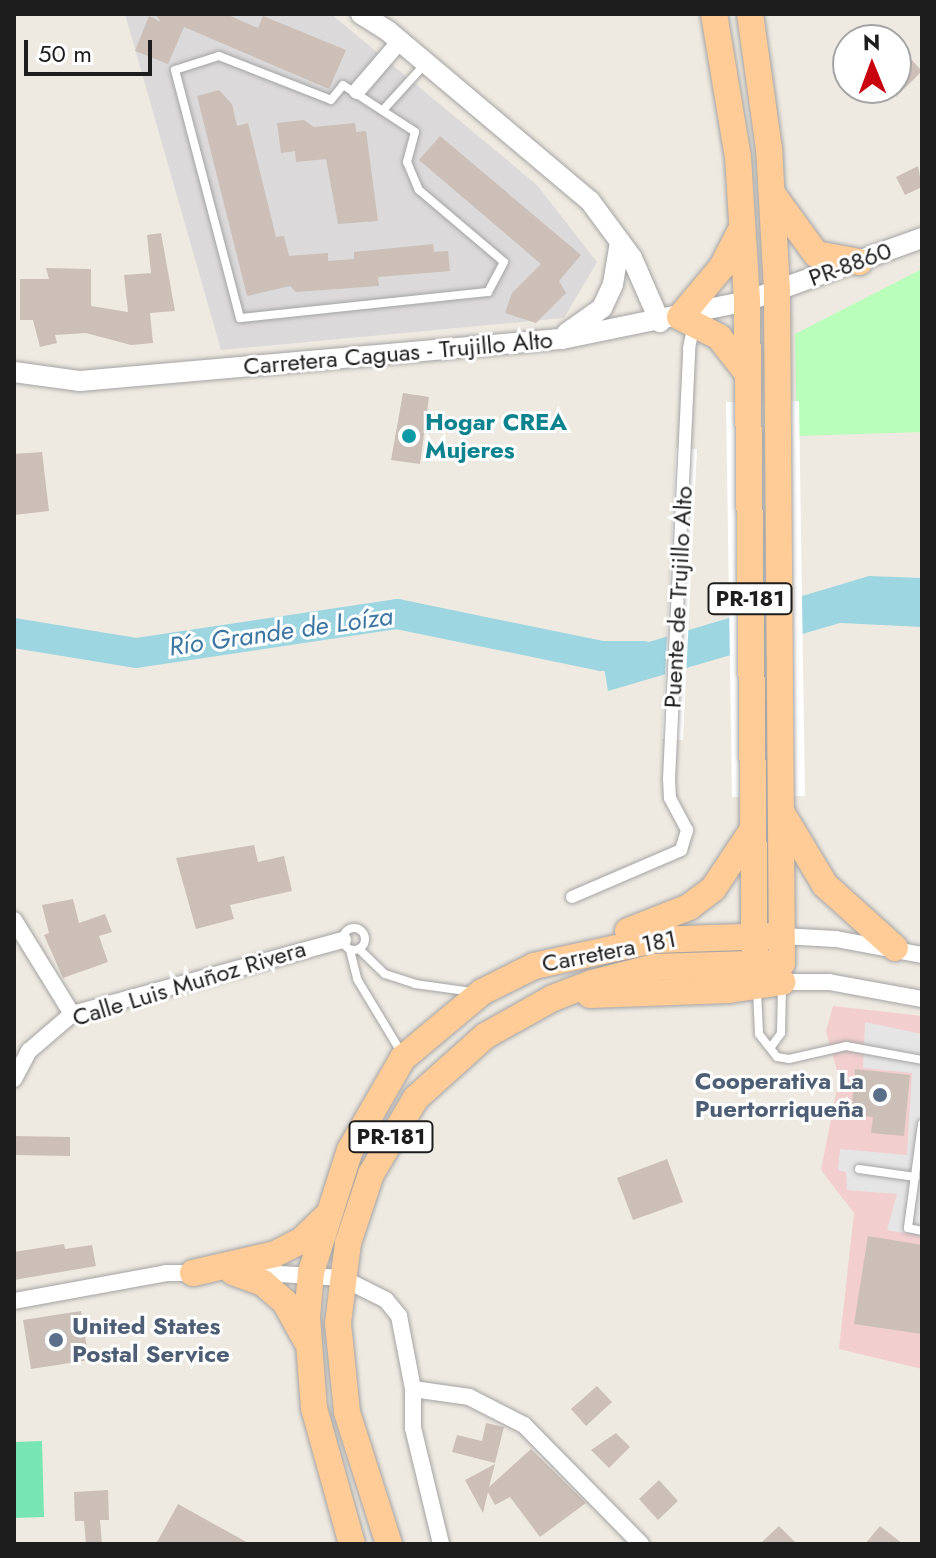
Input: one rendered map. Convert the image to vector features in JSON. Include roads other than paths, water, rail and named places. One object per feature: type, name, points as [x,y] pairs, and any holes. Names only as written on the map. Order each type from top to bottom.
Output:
[{"type":"main road","name":"PR-181","points":[[714,14],[738,157],[747,301],[745,370],[755,935],[769,973]]},
{"type":"main road","name":"PR-181","points":[[750,14],[771,192],[777,290],[775,397],[782,936],[769,973]]},
{"type":"main road","points":[[771,192],[816,254],[859,262]]},
{"type":"main road","points":[[742,228],[722,267],[678,321],[734,350],[745,370]]},
{"type":"main road","points":[[781,805],[825,885],[895,948]]},
{"type":"main road","points":[[534,966],[577,945],[647,926],[689,907],[731,869],[755,813]]},
{"type":"main road","name":"Carretera 181","points":[[352,1544],[314,1408],[308,1345],[311,1272],[326,1217],[350,1150],[403,1058],[482,992],[534,966],[653,940],[782,936]]},
{"type":"main road","name":"Carretera 181","points":[[389,1544],[347,1412],[339,1358],[342,1278],[371,1174],[416,1098],[485,1036],[553,998],[769,973]]},
{"type":"main road","points":[[193,1273],[275,1254],[302,1240],[326,1217]]},
{"type":"main road","points":[[233,1272],[263,1283],[285,1302],[308,1345]]},
{"type":"street","points":[[361,14],[400,41],[590,201],[678,321]]},
{"type":"street","points":[[357,91],[400,41]]},
{"type":"street","name":"PR-8860","points":[[777,290],[922,238]]},
{"type":"street","points":[[551,340],[583,325],[602,308],[613,284],[620,242]]},
{"type":"street","name":"Carretera Caguas - Trujillo Alto","points":[[14,372],[80,381],[551,340],[678,321],[777,290]]},
{"type":"street","name":"Puente de Trujillo Alto","points":[[572,897],[681,850],[687,830],[670,798],[685,454],[678,321]]},
{"type":"street","points":[[14,920],[23,949],[72,1014]]},
{"type":"street","points":[[782,936],[895,948],[922,955]]},
{"type":"street","name":"Calle Luis Muñoz Rivera","points":[[14,1079],[29,1051],[72,1014],[351,946]]},
{"type":"street","points":[[769,973],[922,999]]},
{"type":"street","points":[[14,1301],[166,1273],[233,1272],[311,1272],[342,1278],[386,1300],[399,1316],[413,1389],[413,1428],[441,1544]]},
{"type":"street","points":[[413,1389],[469,1397],[524,1425],[641,1544]]},
{"type":"street","points":[[338,1544],[342,1511]]},
{"type":"lane","points":[[219,56],[331,100],[343,85],[384,109],[415,132],[407,162],[419,190],[504,262],[488,292],[240,318],[175,70],[219,56]]},
{"type":"lane","points":[[384,109],[426,63]]},
{"type":"lane","points":[[351,946],[385,974],[415,984],[482,992]]},
{"type":"lane","points":[[351,946],[357,979],[403,1058]]},
{"type":"lane","points":[[769,973],[759,1034],[777,1057],[789,1059],[846,1046],[922,1060]]},
{"type":"lane","points":[[769,973],[781,1033],[771,1047]]},
{"type":"lane","points":[[922,1124],[908,1228],[922,1231]]},
{"type":"lane","points":[[859,1169],[915,1177]]},
{"type":"water","points":[[869,576],[922,578],[922,627],[840,623],[608,691],[602,656]]},
{"type":"waterway","name":"Río Grande de Loíza","points":[[14,633],[136,653],[397,614],[602,656],[643,656]]},
{"type":"place","name":"Hogar CREA Mujeres","points":[[409,436]]},
{"type":"place","name":"Cooperativa La Puertorriqueña","points":[[880,1095]]},
{"type":"place","name":"United States Postal Service","points":[[56,1340]]}]
